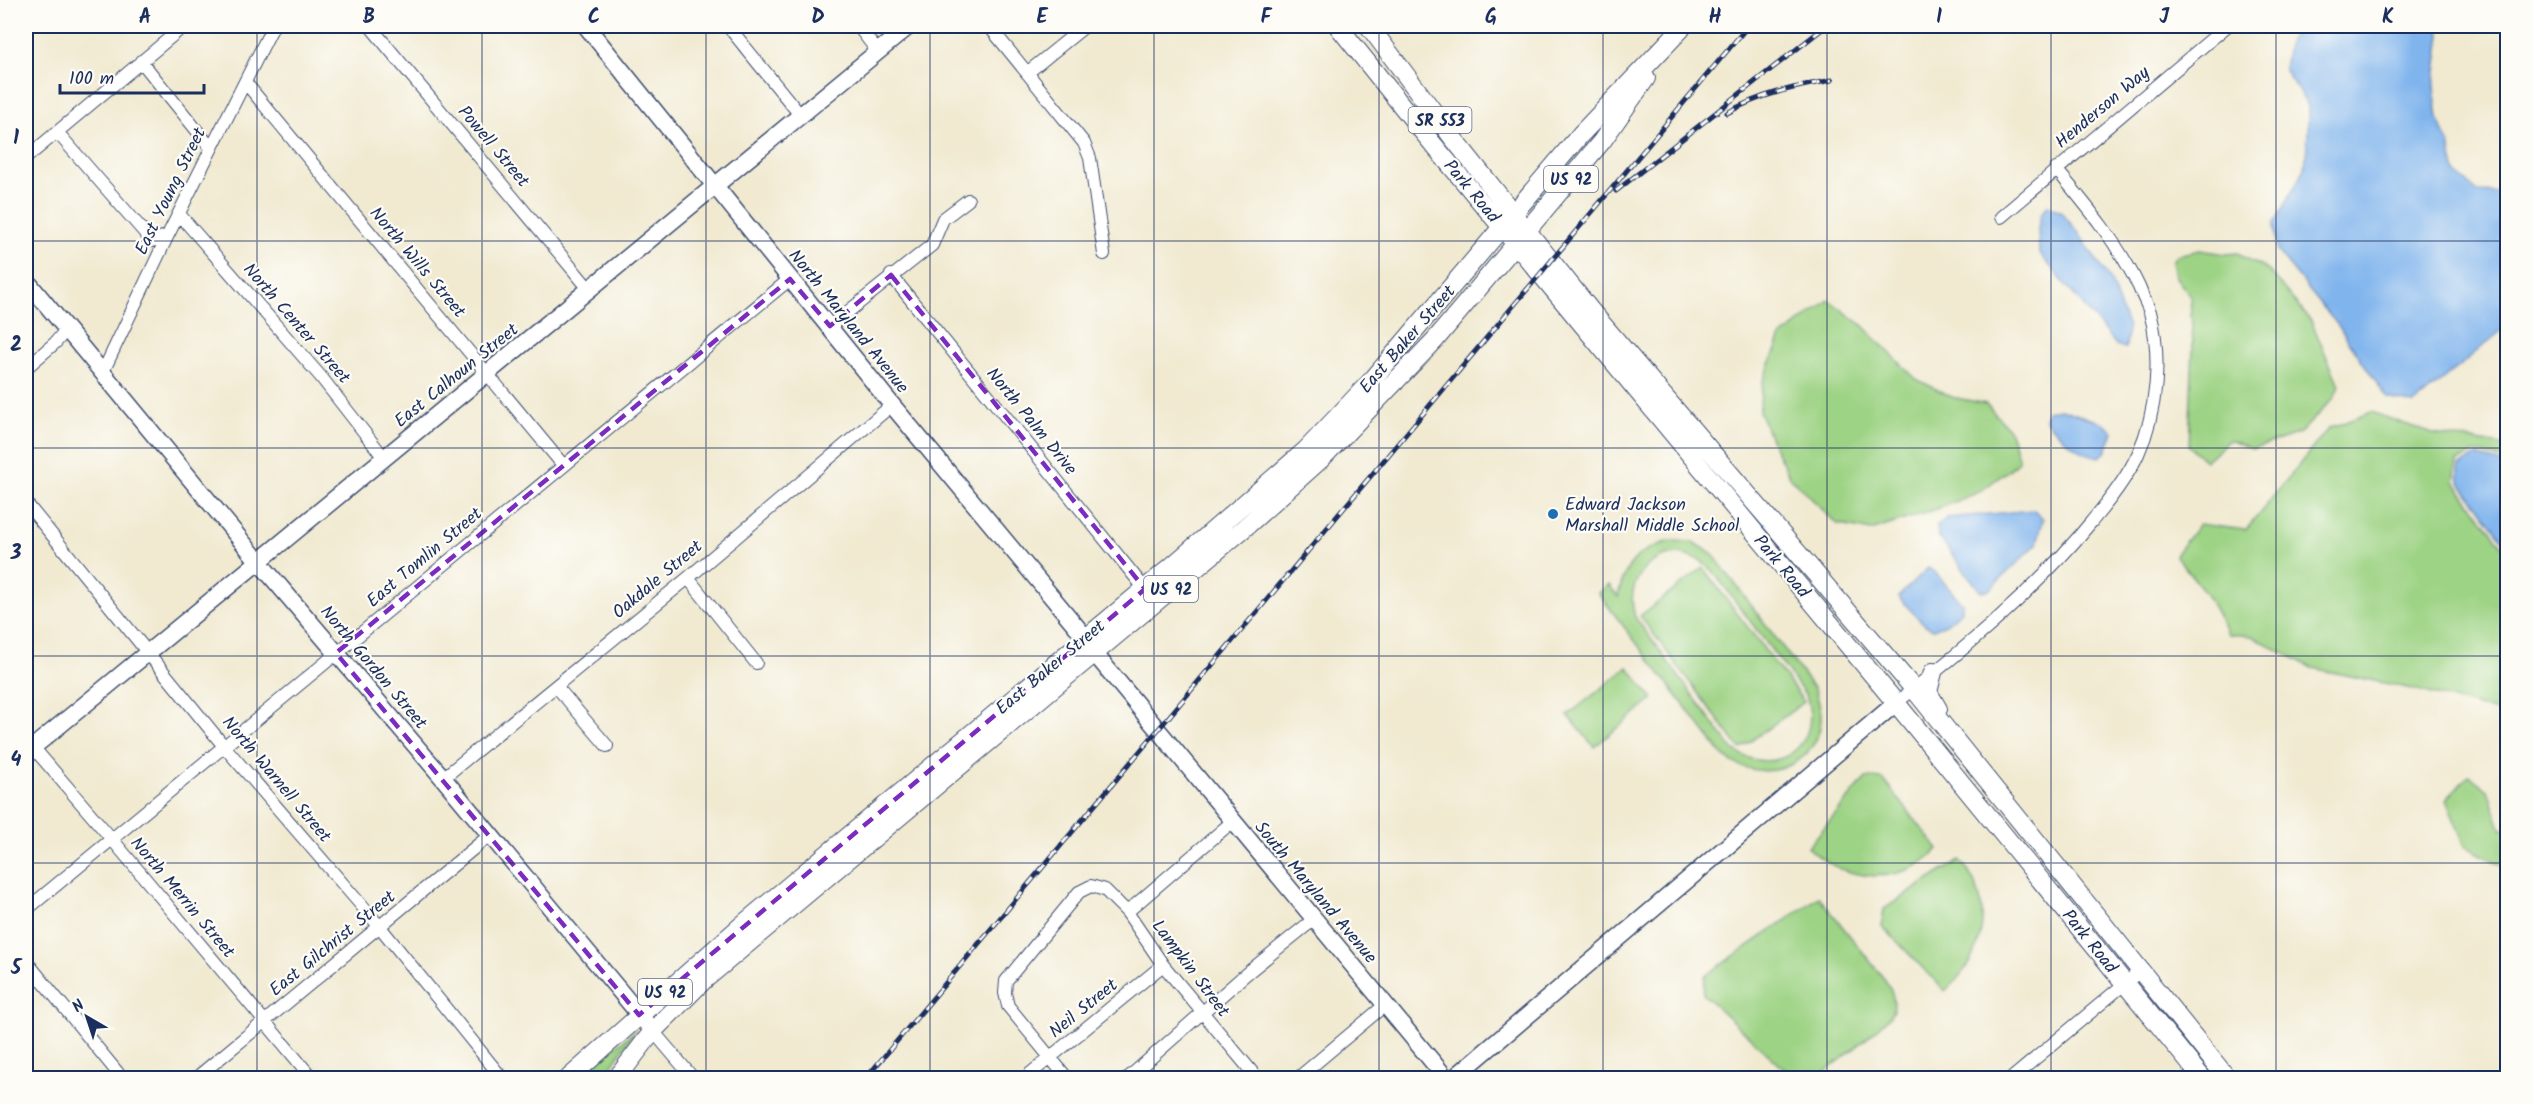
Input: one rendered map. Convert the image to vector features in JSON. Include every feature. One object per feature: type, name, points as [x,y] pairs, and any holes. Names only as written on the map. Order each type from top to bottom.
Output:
[{"type":"main road","name":"Park Road","points":[[1338,26],[1418,126],[1606,329],[1914,689],[2141,970],[2225,1078]]},
{"type":"main road","name":"Park Road","points":[[1369,26],[1514,230],[1656,416],[1896,703],[2125,983],[2194,1076]]},
{"type":"main road","name":"US 92","points":[[1514,230],[1581,134],[1682,27]]},
{"type":"main road","name":"East Baker Street","points":[[569,1078],[639,1015],[747,933],[1090,646],[1288,491],[1350,430],[1405,369],[1435,340],[1514,230]]},
{"type":"main road","name":"East Baker Street","points":[[1090,646],[1145,589],[1275,478],[1337,419],[1514,230]]},
{"type":"main road","points":[[1798,585],[1812,592],[1844,626],[1886,678],[1914,689]]},
{"type":"main road","points":[[1934,672],[1928,692],[1935,706],[1987,771],[2004,800]]},
{"type":"main road","points":[[1896,703],[1913,708],[1974,775],[2004,800]]},
{"type":"main road","name":"East Baker Street","points":[[653,1031],[747,933]]},
{"type":"main road","points":[[2125,983],[2138,986],[2148,995],[2211,1070],[2225,1078]]},
{"type":"main road","name":"US 92","points":[[616,1078],[653,1031]]},
{"type":"street","points":[[26,158],[184,26]]},
{"type":"street","name":"East Young Street","points":[[102,374],[168,235],[273,26]]},
{"type":"street","name":"Powell Street","points":[[370,26],[590,290]]},
{"type":"street","name":"North Maryland Avenue","points":[[586,26],[1157,730]]},
{"type":"street","points":[[728,26],[801,116]]},
{"type":"street","points":[[858,26],[878,52]]},
{"type":"street","name":"East Calhoun Street","points":[[28,746],[150,653],[909,26]]},
{"type":"street","points":[[989,26],[1084,143],[1090,158],[1104,254]]},
{"type":"street","points":[[1027,73],[1086,26]]},
{"type":"street","name":"Henderson Way","points":[[2001,217],[2227,26]]},
{"type":"street","points":[[141,61],[212,148]]},
{"type":"street","name":"North Wills Street","points":[[245,82],[563,465]]},
{"type":"street","points":[[57,132],[152,241],[168,235]]},
{"type":"street","points":[[1454,1078],[2024,595],[2064,555],[2111,498],[2137,456],[2148,427],[2155,392],[2156,352],[2150,311],[2127,263],[2094,214],[2056,169]]},
{"type":"street","points":[[830,326],[891,275],[932,245],[943,219],[968,200]]},
{"type":"street","name":"North Center Street","points":[[179,214],[321,377],[385,459]]},
{"type":"street","name":"North Palm Drive","points":[[891,275],[1145,589]]},
{"type":"street","name":"East Tomlin Street","points":[[26,910],[790,279]]},
{"type":"street","name":"North Gordon Street","points":[[26,280],[259,562],[693,1078]]},
{"type":"street","points":[[26,368],[55,344],[66,330]]},
{"type":"street","name":"Oakdale Street","points":[[443,778],[688,578],[892,405]]},
{"type":"street","name":"North Warnell Street","points":[[26,503],[224,745],[381,927],[502,1078]]},
{"type":"street","points":[[688,578],[756,663]]},
{"type":"street","points":[[556,686],[607,746]]},
{"type":"street","name":"South Maryland Avenue","points":[[1157,730],[1446,1078]]},
{"type":"street","name":"North Merrin Street","points":[[28,746],[111,838],[312,1078]]},
{"type":"street","points":[[1127,912],[1233,821]]},
{"type":"street","name":"East Gilchrist Street","points":[[196,1078],[490,835]]},
{"type":"street","name":"Lampkin Street","points":[[1050,1058],[1008,1006],[1005,993],[1006,981],[1079,892],[1091,886],[1105,890],[1127,912],[1163,965],[1257,1078]]},
{"type":"street","points":[[1128,1078],[1313,920]]},
{"type":"street","points":[[26,961],[122,1078]]},
{"type":"street","name":"Neil Street","points":[[1025,1078],[1163,965]]},
{"type":"street","points":[[2012,1078],[2141,970]]},
{"type":"street","points":[[1298,1078],[1385,1005]]},
{"type":"street","points":[[1050,1058],[1067,1078]]},
{"type":"highlighted area","points":[[891,275],[1145,589],[639,1015],[336,653],[790,279],[830,326]]},
{"type":"green space","points":[[2200,250],[2226,254],[2238,253],[2269,271],[2311,321],[2339,385],[2334,398],[2300,433],[2252,449],[2229,440],[2205,461],[2189,446],[2193,344],[2190,296],[2175,276],[2172,261],[2177,255]]},
{"type":"green space","points":[[1829,300],[1861,324],[1916,379],[1952,397],[1986,404],[2009,429],[2019,460],[1979,492],[1945,506],[1871,531],[1837,524],[1790,477],[1759,411],[1763,381],[1781,337]]},
{"type":"green space","points":[[2371,412],[2433,434],[2507,446],[2507,460],[2474,452],[2457,462],[2454,481],[2507,552],[2507,710],[2500,713],[2418,690],[2312,668],[2252,636],[2228,634],[2205,592],[2175,555],[2199,524],[2246,530],[2328,429]]},
{"type":"green space","points":[[1671,541],[1693,542],[1712,553],[1814,689],[1821,711],[1819,731],[1811,748],[1798,760],[1782,768],[1763,771],[1743,767],[1723,756],[1598,593],[1609,585],[1618,597],[1624,575],[1634,560],[1659,545]],"holes":[[[1681,554],[1700,560],[1712,570],[1806,696],[1810,714],[1808,730],[1802,743],[1792,753],[1779,759],[1765,761],[1749,758],[1733,750],[1635,617],[1633,593],[1636,582],[1648,565],[1658,559]]]},
{"type":"green space","points":[[1703,568],[1804,702],[1740,749],[1640,616]]},
{"type":"green space","points":[[1628,667],[1653,699],[1594,747],[1568,715]]},
{"type":"green space","points":[[2469,775],[2488,790],[2501,828],[2507,831],[2507,868],[2465,846],[2446,800]]},
{"type":"green space","points":[[1866,778],[1883,779],[1938,849],[1924,862],[1890,875],[1873,876],[1838,868],[1822,859],[1808,847]]},
{"type":"green space","points":[[1960,860],[1979,894],[1982,911],[1981,929],[1970,962],[1945,991],[1882,926],[1884,909]]},
{"type":"green space","points":[[1819,897],[1885,980],[1892,994],[1894,1006],[1881,1025],[1817,1078],[1794,1078],[1703,994],[1705,976]]},
{"type":"green space","points":[[637,1029],[612,1065],[606,1078],[577,1078]]},
{"type":"water","points":[[2306,26],[2322,26],[2330,29],[2348,26],[2436,26],[2441,35],[2434,87],[2438,118],[2449,144],[2456,173],[2478,192],[2507,193],[2507,326],[2414,404],[2387,398],[2340,328],[2277,251],[2274,224],[2305,168],[2308,106],[2284,69],[2289,39]]},
{"type":"water","points":[[2048,205],[2060,211],[2078,232],[2111,282],[2128,328],[2126,348],[2117,346],[2039,253],[2038,228],[2041,214]]},
{"type":"water","points":[[2061,409],[2103,423],[2113,432],[2106,451],[2100,457],[2077,448],[2063,438],[2045,419],[2047,411]]},
{"type":"water","points":[[2475,456],[2507,464],[2507,545],[2459,481],[2459,466]]},
{"type":"water","points":[[2033,510],[2043,519],[2037,544],[1989,590],[1980,591],[1938,536],[1937,526],[1947,518]]},
{"type":"water","points":[[1928,568],[1934,571],[1962,603],[1962,611],[1946,624],[1933,629],[1925,625],[1898,597]]},
{"type":"railway","points":[[866,1078],[1748,26]]},
{"type":"railway","points":[[1616,191],[1826,26]]},
{"type":"railway","points":[[1727,113],[1765,96],[1832,80]]},
{"type":"place","name":"Edward Jackson Marshall Middle School","points":[[1553,514]]}]
